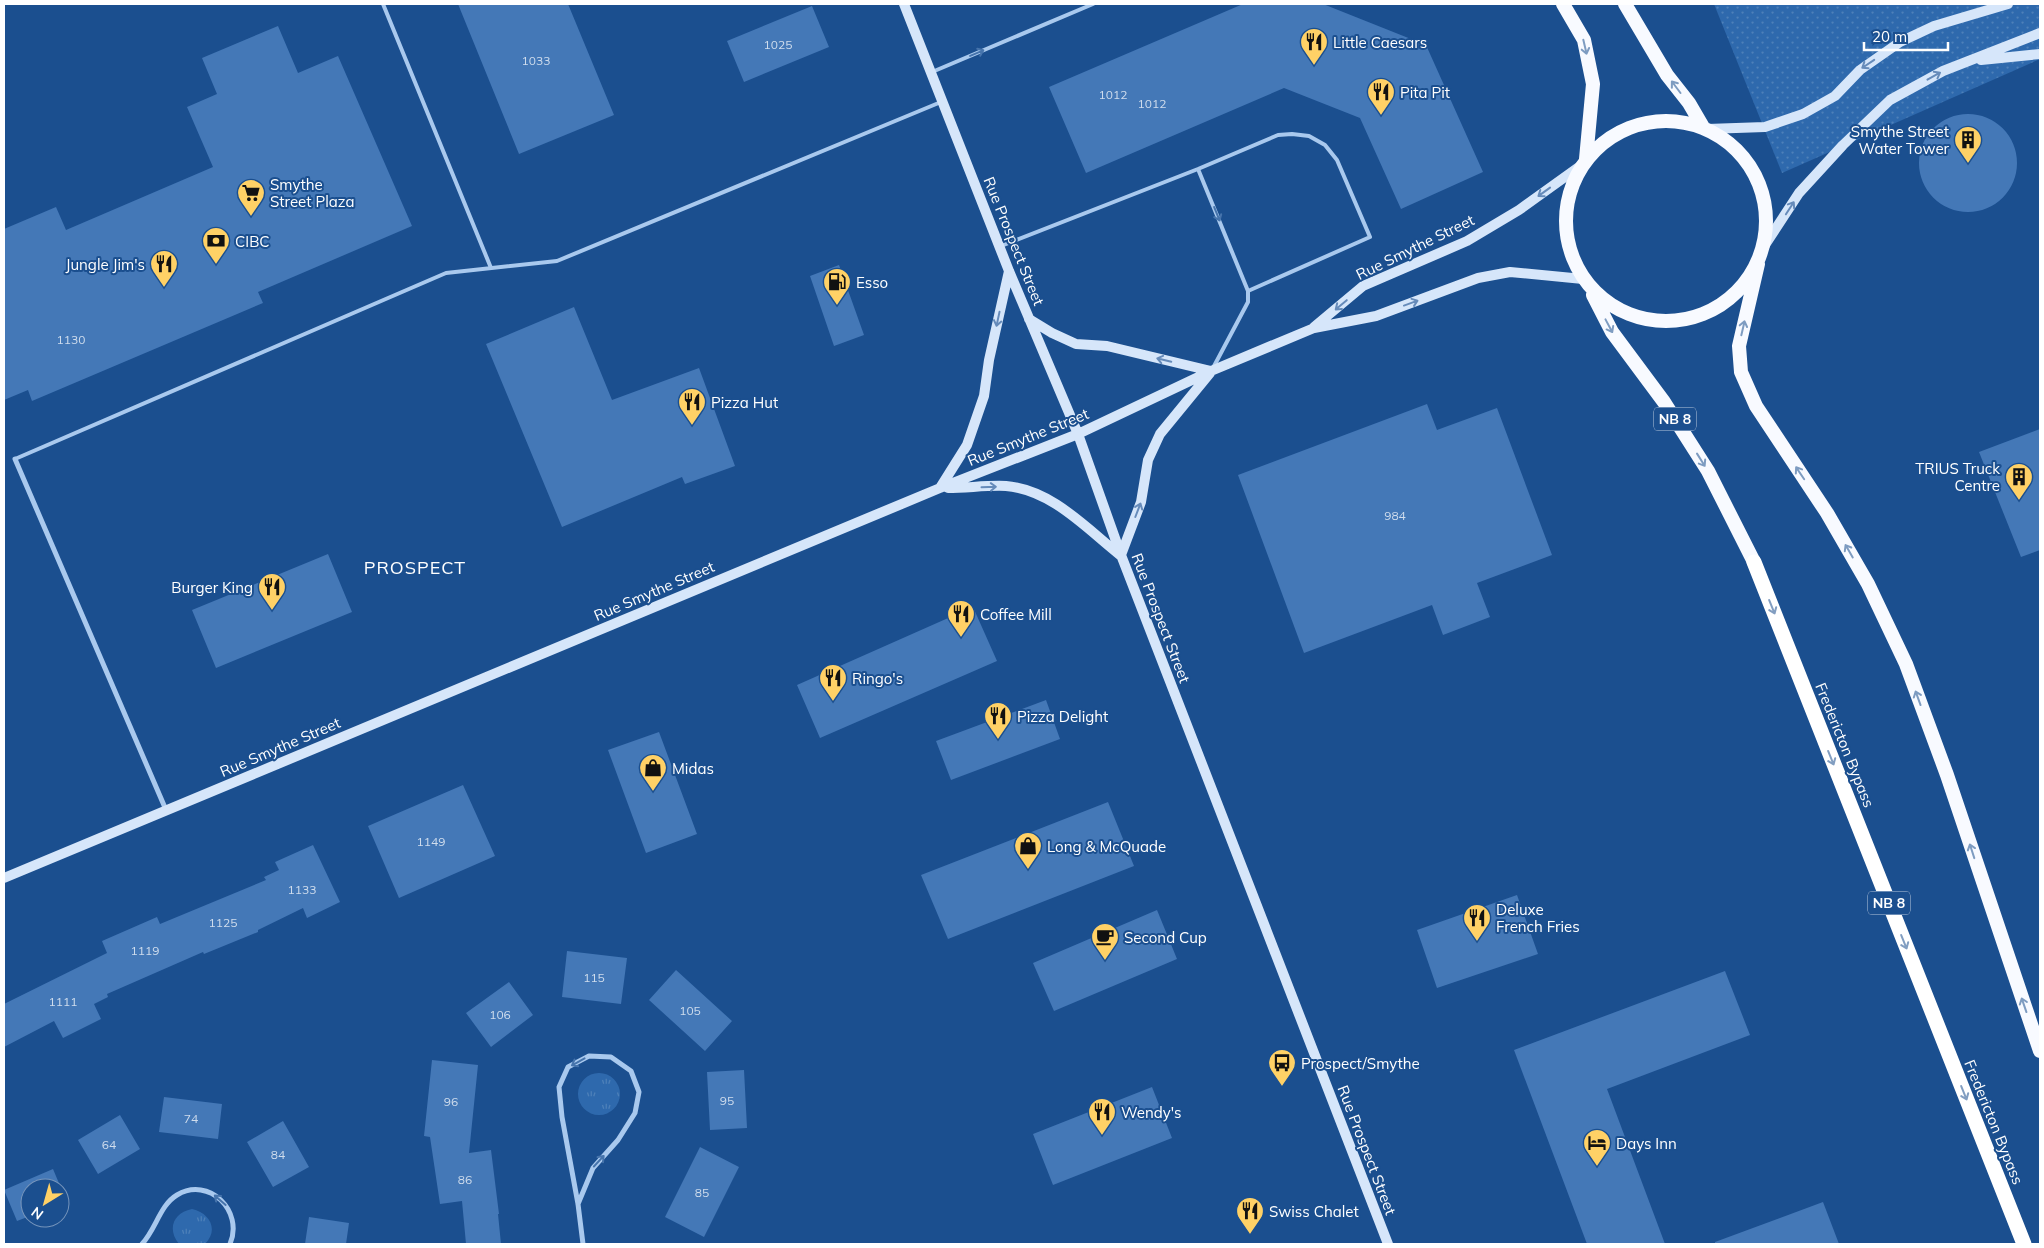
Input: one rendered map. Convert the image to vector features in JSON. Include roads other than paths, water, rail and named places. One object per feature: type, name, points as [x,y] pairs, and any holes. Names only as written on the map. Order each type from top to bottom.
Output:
[{"type":"highway","points":[[1563,4],[1584,40],[1593,84],[1584,161]]},
{"type":"highway","points":[[1624,4],[1667,75],[1689,103],[1705,128]]},
{"type":"highway","points":[[1584,161],[1610,137],[1639,124],[1671,121],[1705,128],[1728,142],[1749,164],[1762,190],[1767,220],[1763,248],[1739,346],[1741,372],[1756,406],[1828,513],[1868,584],[1906,664],[1947,775],[2040,1051]]},
{"type":"highway","name":"Fredericton Bypass","points":[[1584,161],[1570,187],[1565,219],[1570,250],[1612,332],[1664,402],[1708,471],[1754,562],[2024,1244]]},
{"type":"highway","points":[[1585,281],[1606,302],[1635,317],[1667,322],[1699,316],[1727,301],[1749,278],[1758,264]]},
{"type":"main road","name":"Rue Prospect Street","points":[[904,4],[932,72],[1008,272],[1078,434],[1121,555],[1388,1244]]},
{"type":"main road","points":[[1705,128],[1765,127],[1803,114],[1835,96],[1860,70],[1900,42],[1934,26],[2008,4]]},
{"type":"main road","points":[[1763,248],[1799,193],[1890,100],[1943,71],[2040,33]]},
{"type":"main road","points":[[1968,61],[2040,54]]},
{"type":"main road","name":"Rue Smythe Street","points":[[1314,328],[1363,286],[1466,241],[1519,210],[1584,161]]},
{"type":"main road","points":[[940,488],[967,445],[984,396],[989,360],[1008,272]]},
{"type":"main road","name":"Rue Smythe Street","points":[[4,878],[940,488],[1078,434],[1212,371],[1314,328],[1376,316],[1478,278],[1510,272],[1585,281]]},
{"type":"main road","points":[[940,488],[1006,486],[1032,492],[1051,500],[1121,555],[1141,502],[1148,460],[1160,434],[1212,371],[1107,346],[1076,344],[1052,333],[1029,318]]},
{"type":"street","points":[[15,459],[166,810]]},
{"type":"street","points":[[578,1204],[593,1168],[618,1140],[635,1113],[639,1092],[631,1071],[611,1057],[589,1056],[568,1067],[559,1087],[562,1117],[578,1204],[583,1244]]},
{"type":"street","points":[[142,1244],[148,1238],[168,1202],[176,1195],[186,1191],[197,1190],[218,1197],[226,1204],[233,1223],[234,1232],[230,1244]]},
{"type":"lane","points":[[383,4],[491,268]]},
{"type":"lane","points":[[932,72],[1093,4]]},
{"type":"lane","points":[[15,459],[446,273],[557,261],[943,101]]},
{"type":"lane","points":[[999,247],[1198,169],[1278,135],[1309,136],[1325,145],[1337,160],[1370,237],[1248,291]]},
{"type":"lane","points":[[1198,169],[1248,291],[1248,302],[1212,371]]},
{"type":"place","name":"Little Caesars","points":[[1314,66]]},
{"type":"place","name":"Pita Pit","points":[[1381,116]]},
{"type":"place","name":"Smythe Street Water Tower","points":[[1968,164]]},
{"type":"place","name":"Smythe Street Plaza","points":[[251,217]]},
{"type":"place","name":"CIBC","points":[[216,265]]},
{"type":"place","name":"Jungle Jim's","points":[[164,288]]},
{"type":"place","name":"Esso","points":[[837,306]]},
{"type":"place","name":"Pizza Hut","points":[[692,426]]},
{"type":"place","name":"TRIUS Truck Centre","points":[[2019,501]]},
{"type":"place","name":"Burger King","points":[[272,611]]},
{"type":"place","name":"Coffee Mill","points":[[961,638]]},
{"type":"place","name":"Ringo's","points":[[833,702]]},
{"type":"place","name":"Pizza Delight","points":[[998,740]]},
{"type":"place","name":"Midas","points":[[653,792]]},
{"type":"place","name":"Long & McQuade","points":[[1028,870]]},
{"type":"place","name":"Deluxe French Fries","points":[[1477,942]]},
{"type":"place","name":"Second Cup","points":[[1105,961]]},
{"type":"place","name":"Prospect/Smythe","points":[[1282,1087]]},
{"type":"place","name":"Wendy's","points":[[1102,1136]]},
{"type":"place","name":"Days Inn","points":[[1597,1167]]},
{"type":"place","name":"Swiss Chalet","points":[[1250,1235]]},
{"type":"district","name":"PROSPECT","points":[[415,567]]}]
